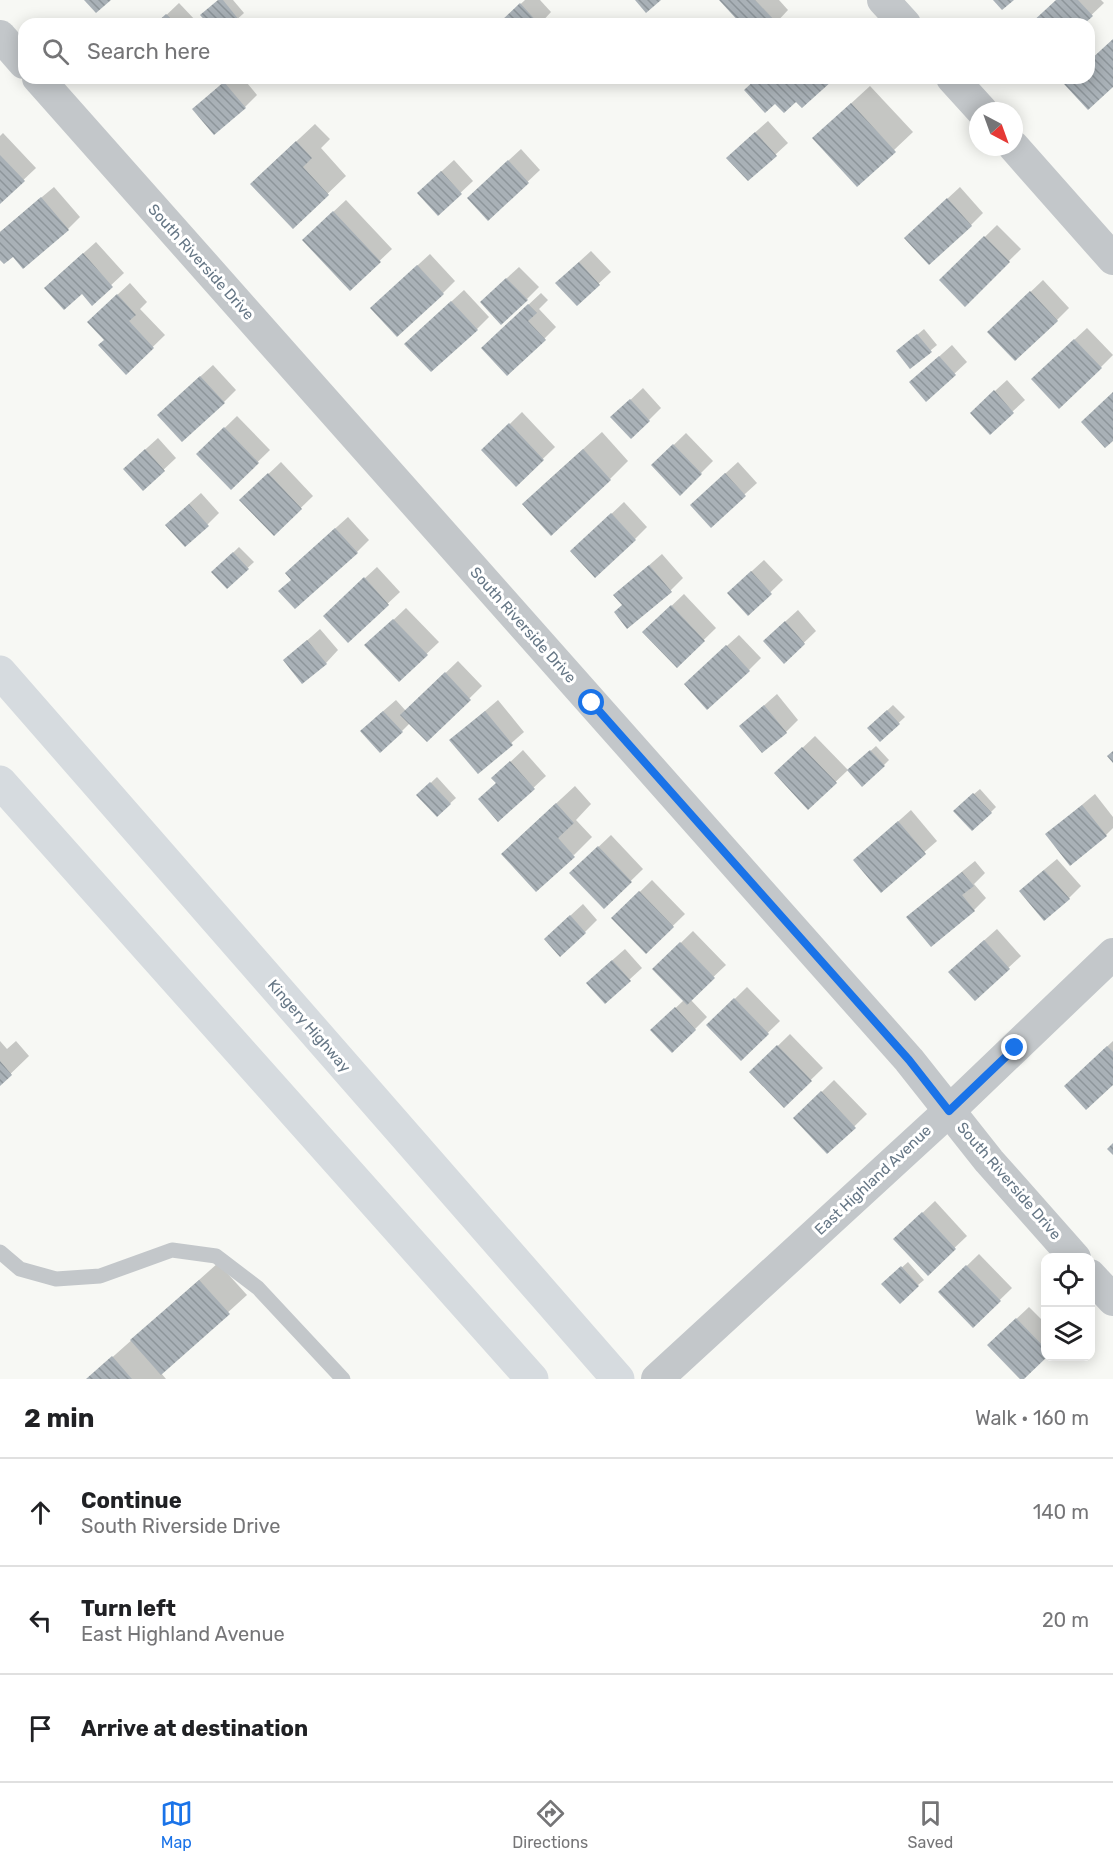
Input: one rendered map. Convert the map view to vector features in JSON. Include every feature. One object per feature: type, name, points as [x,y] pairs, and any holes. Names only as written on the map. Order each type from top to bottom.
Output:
[{"type":"highway","name":"Kingery Highway","points":[[0,672],[618,1379]]},
{"type":"highway","points":[[0,782],[532,1379]]},
{"type":"street","points":[[883,0],[900,18]]},
{"type":"street","points":[[0,36],[18,56]]},
{"type":"street","name":"South Riverside Drive","points":[[43,84],[893,1042],[989,1161],[1071,1253]]},
{"type":"street","points":[[957,84],[974,102]]},
{"type":"street","points":[[1022,156],[1113,259]]},
{"type":"street","name":"East Highland Avenue","points":[[657,1379],[949,1111],[1113,954]]},
{"type":"street","points":[[1095,1280],[1113,1300]]},
{"type":"lane","points":[[0,1252],[20,1269],[56,1279],[100,1276],[172,1250],[216,1256],[258,1288],[343,1379]]},
{"type":"building","points":[[84,0],[111,0],[96,13]]},
{"type":"building","points":[[218,0],[223,0],[237,18],[203,18],[200,15]]},
{"type":"building","points":[[635,0],[661,0],[646,13]]},
{"type":"building","points":[[719,0],[755,0],[772,18],[736,18]]},
{"type":"building","points":[[993,0],[1014,0],[1002,10]]},
{"type":"building","points":[[1056,0],[1078,0],[1093,16],[1091,18],[1036,18]]},
{"type":"building","points":[[520,3],[534,18],[504,18]]},
{"type":"building","points":[[1113,39],[1113,87],[1088,110],[1064,84],[1095,84],[1095,56]]},
{"type":"building","points":[[222,84],[226,84],[246,108],[214,135],[192,109]]},
{"type":"building","points":[[750,84],[829,84],[802,108],[796,102],[784,113],[775,104],[765,113],[744,90]]},
{"type":"building","points":[[851,103],[896,152],[857,187],[812,138]]},
{"type":"building","points":[[755,132],[777,156],[748,181],[726,158]]},
{"type":"building","points":[[296,141],[312,158],[303,167],[329,195],[293,229],[250,184]]},
{"type":"building","points":[[0,155],[25,181],[0,204]]},
{"type":"building","points":[[508,160],[529,183],[488,221],[467,198]]},
{"type":"building","points":[[441,171],[462,194],[438,216],[417,193]]},
{"type":"building","points":[[41,197],[69,230],[23,269],[13,257],[4,264],[0,260],[0,232]]},
{"type":"building","points":[[947,198],[972,226],[929,265],[904,238]]},
{"type":"building","points":[[333,211],[381,262],[350,291],[302,240]]},
{"type":"building","points":[[984,236],[1010,262],[965,307],[939,280]]},
{"type":"building","points":[[83,253],[113,287],[92,306],[82,294],[64,310],[44,288]]},
{"type":"building","points":[[579,262],[600,285],[577,306],[555,283]]},
{"type":"building","points":[[417,265],[444,294],[397,337],[370,308]]},
{"type":"building","points":[[506,278],[528,300],[501,325],[480,302]]},
{"type":"building","points":[[1030,291],[1058,321],[1015,361],[987,332]]},
{"type":"building","points":[[117,294],[136,315],[129,321],[154,348],[126,375],[98,345],[104,340],[87,322]]},
{"type":"building","points":[[451,301],[478,330],[431,372],[404,344]]},
{"type":"building","points":[[528,304],[537,313],[528,321],[546,340],[507,376],[481,348]]},
{"type":"building","points":[[917,334],[932,352],[910,369],[896,351]]},
{"type":"building","points":[[1074,339],[1102,368],[1059,409],[1031,379]]},
{"type":"building","points":[[939,356],[956,375],[926,402],[909,382]]},
{"type":"building","points":[[200,376],[225,403],[182,442],[157,415]]},
{"type":"building","points":[[994,390],[1014,413],[990,435],[970,413]]},
{"type":"building","points":[[1113,392],[1113,441],[1105,448],[1081,422]]},
{"type":"building","points":[[630,399],[650,421],[631,439],[610,417]]},
{"type":"building","points":[[509,423],[544,460],[516,487],[481,450]]},
{"type":"building","points":[[224,427],[259,463],[231,490],[196,454]]},
{"type":"building","points":[[673,444],[702,474],[680,496],[651,465]]},
{"type":"building","points":[[145,449],[165,471],[143,491],[123,469]]},
{"type":"building","points":[[583,449],[611,480],[551,536],[522,504]]},
{"type":"building","points":[[268,473],[302,509],[274,536],[239,500]]},
{"type":"building","points":[[725,473],[746,496],[711,528],[690,505]]},
{"type":"building","points":[[189,504],[209,526],[185,547],[165,525]]},
{"type":"building","points":[[611,513],[636,540],[595,578],[570,551]]},
{"type":"building","points":[[335,528],[358,553],[295,609],[278,591],[291,580],[285,573]]},
{"type":"building","points":[[233,552],[249,569],[227,589],[211,572]]},
{"type":"building","points":[[649,565],[672,592],[627,629],[614,612],[622,605],[613,595]]},
{"type":"building","points":[[751,571],[772,594],[748,616],[727,593]]},
{"type":"building","points":[[364,577],[389,605],[348,643],[323,616]]},
{"type":"building","points":[[671,605],[705,641],[677,668],[642,632]]},
{"type":"building","points":[[393,619],[428,655],[399,682],[364,645]]},
{"type":"building","points":[[785,621],[805,644],[784,664],[763,641]]},
{"type":"building","points":[[307,640],[327,664],[302,684],[283,660]]},
{"type":"building","points":[[726,645],[750,671],[707,710],[684,684]]},
{"type":"building","points":[[445,672],[471,700],[427,742],[400,715]]},
{"type":"building","points":[[764,705],[787,733],[762,753],[739,726]]},
{"type":"building","points":[[887,710],[900,724],[880,742],[867,728]]},
{"type":"building","points":[[383,711],[403,732],[380,753],[360,731]]},
{"type":"building","points":[[485,711],[513,745],[478,774],[449,740]]},
{"type":"building","points":[[802,747],[837,783],[808,810],[774,773]]},
{"type":"building","points":[[870,750],[885,766],[862,787],[847,770]]},
{"type":"building","points":[[1113,751],[1113,763],[1107,756]]},
{"type":"building","points":[[510,761],[535,789],[498,822],[478,799],[496,783],[491,778]]},
{"type":"building","points":[[430,782],[451,804],[437,817],[416,795]]},
{"type":"building","points":[[973,793],[992,813],[972,831],[953,811]]},
{"type":"building","points":[[556,803],[574,823],[558,838],[575,857],[536,892],[501,854]]},
{"type":"building","points":[[1082,805],[1107,836],[1070,866],[1045,834]]},
{"type":"building","points":[[898,821],[926,854],[881,893],[853,860]]},
{"type":"building","points":[[598,846],[632,882],[604,909],[569,873]]},
{"type":"building","points":[[1044,870],[1070,899],[1044,921],[1019,891]]},
{"type":"building","points":[[962,872],[974,886],[962,895],[975,911],[931,947],[906,917]]},
{"type":"building","points":[[639,891],[674,927],[646,954],[611,918]]},
{"type":"building","points":[[570,915],[586,933],[560,957],[544,939]]},
{"type":"building","points":[[984,940],[1010,969],[975,1001],[948,972]]},
{"type":"building","points":[[680,942],[715,978],[687,1005],[652,969]]},
{"type":"building","points":[[612,960],[631,981],[605,1004],[586,983]]},
{"type":"building","points":[[734,998],[769,1034],[741,1061],[706,1025]]},
{"type":"building","points":[[675,1007],[696,1030],[672,1053],[650,1030]]},
{"type":"building","points":[[777,1045],[812,1081],[784,1108],[749,1072]]},
{"type":"building","points":[[1107,1046],[1113,1052],[1113,1085],[1086,1110],[1064,1086]]},
{"type":"building","points":[[0,1061],[12,1075],[0,1086]]},
{"type":"building","points":[[821,1091],[856,1128],[827,1154],[793,1118]]},
{"type":"building","points":[[1113,1143],[1113,1155],[1107,1149]]},
{"type":"building","points":[[922,1212],[956,1249],[928,1276],[893,1239]]},
{"type":"building","points":[[966,1265],[1001,1301],[973,1328],[938,1292]]},
{"type":"building","points":[[901,1266],[919,1286],[900,1304],[881,1284]]},
{"type":"building","points":[[199,1280],[230,1314],[161,1375],[130,1340]]},
{"type":"building","points":[[1016,1318],[1041,1344],[1043,1361],[1024,1379],[1020,1379],[987,1345]]},
{"type":"building","points":[[112,1356],[132,1379],[86,1379]]},
{"type":"route","points":[[592,703],[909,1060],[949,1111],[1015,1048]]}]
